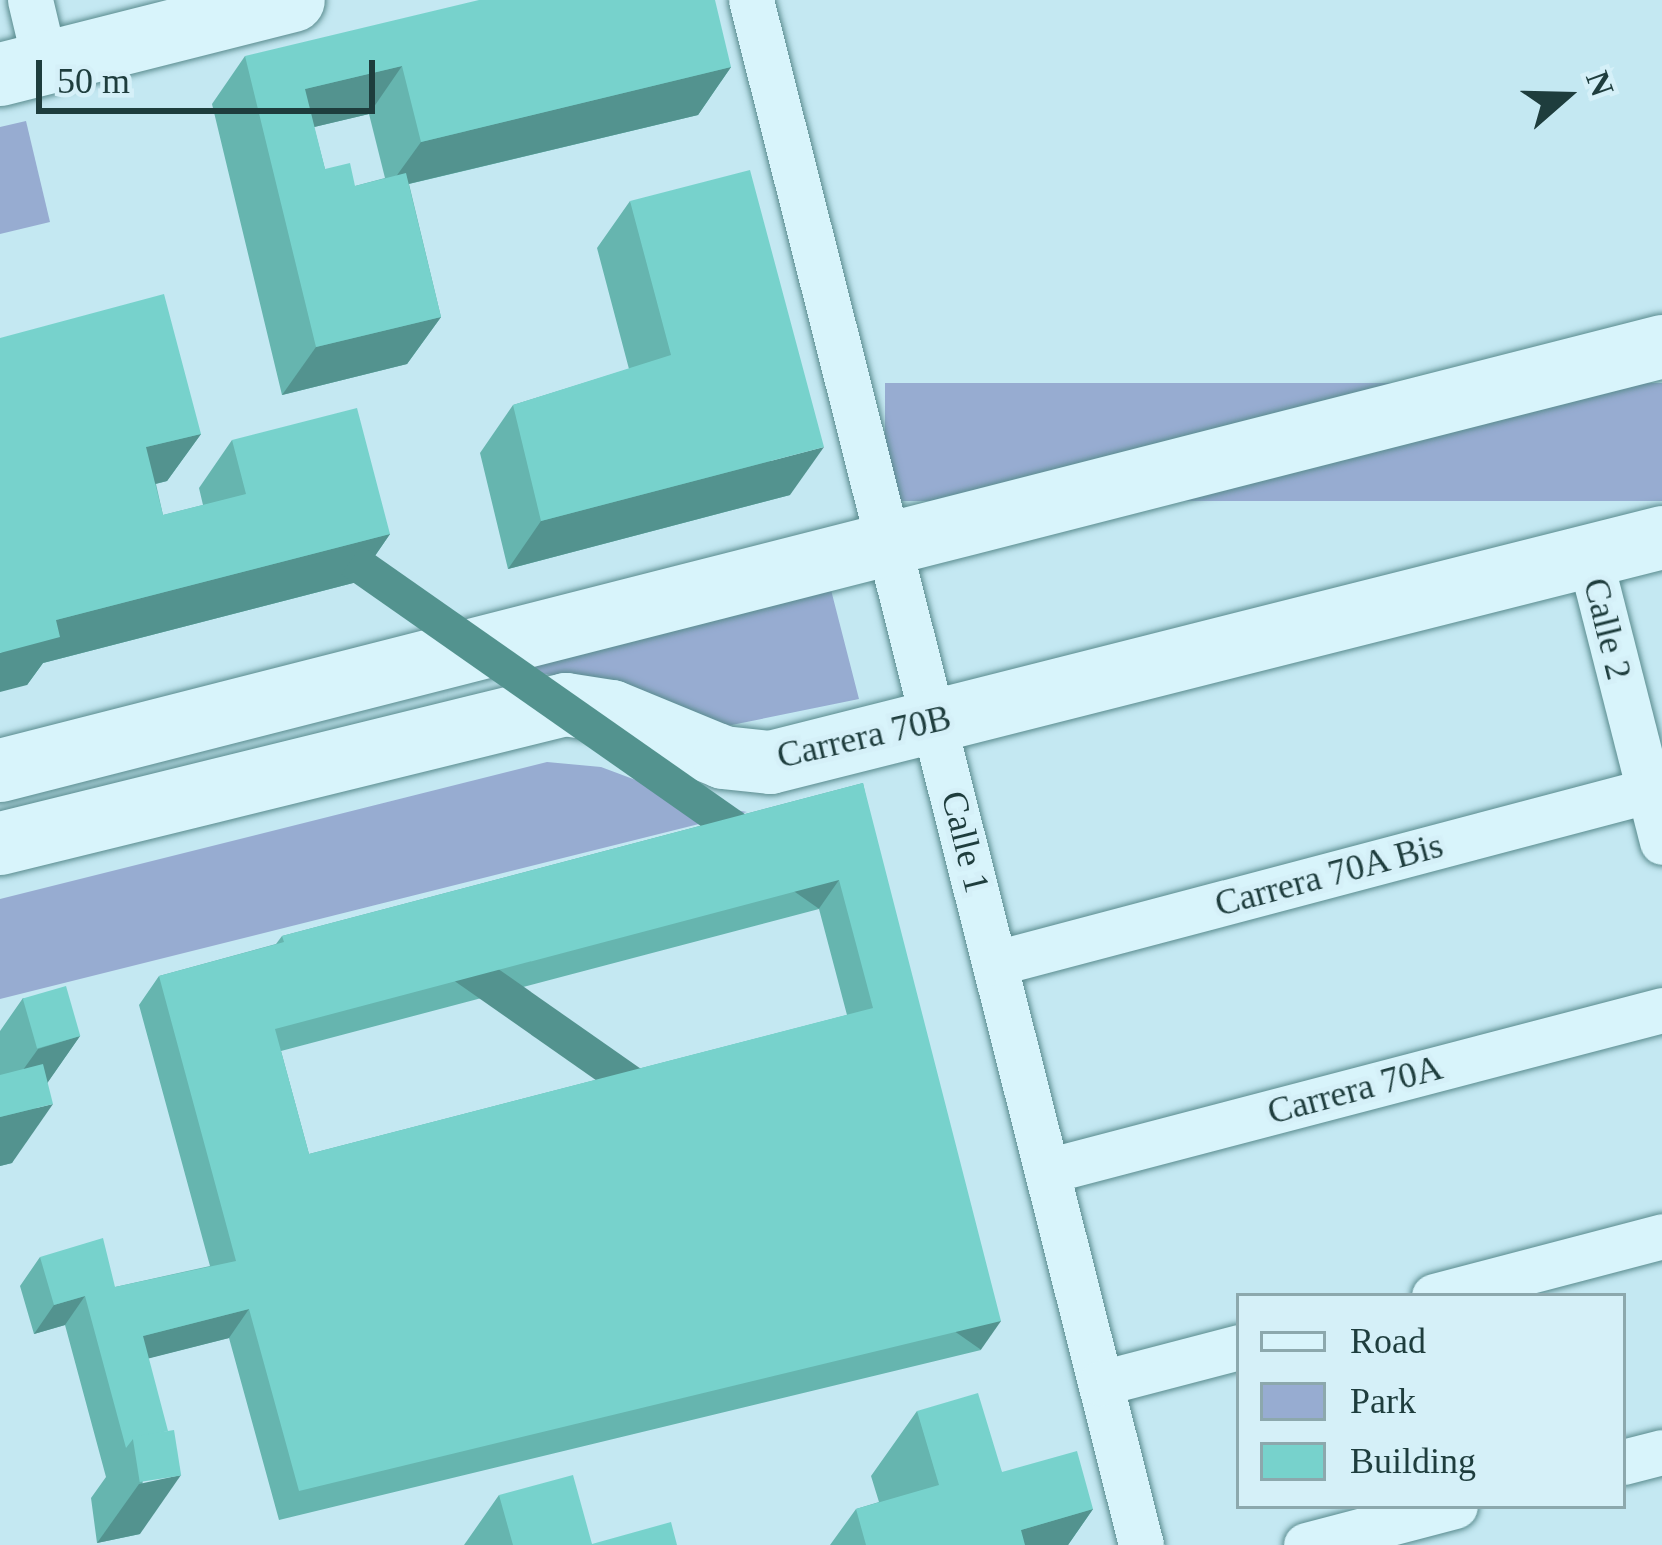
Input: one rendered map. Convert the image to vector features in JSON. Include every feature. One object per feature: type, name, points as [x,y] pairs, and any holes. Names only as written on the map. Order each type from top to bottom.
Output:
[{"type":"street","points":[[30,0],[22,69],[293,0]]},
{"type":"street","name":"Calle 1","points":[[751,0],[1141,1545]]},
{"type":"street","points":[[0,770],[1662,346]]},
{"type":"street","name":"Carrera 70B","points":[[0,843],[523,709],[610,710],[723,758],[770,762],[1662,537]]},
{"type":"street","name":"Calle 2","points":[[1588,555],[1655,789],[1662,842]]},
{"type":"street","name":"Carrera 70A Bis","points":[[995,963],[1655,789]]},
{"type":"street","name":"Carrera 70A","points":[[1047,1171],[1662,1010]]},
{"type":"street","points":[[1444,1293],[1662,1236]]},
{"type":"street","points":[[1101,1383],[1236,1348]]},
{"type":"street","points":[[1626,1461],[1662,1452]]},
{"type":"street","points":[[1306,1545],[1444,1509]]},
{"type":"green space","points":[[26,121],[50,222],[0,234],[0,127]]},
{"type":"green space","points":[[885,383],[1662,383],[1662,501],[885,501]]},
{"type":"green space","points":[[830,586],[859,699],[707,730],[553,675],[491,669]]},
{"type":"green space","points":[[547,762],[601,767],[700,804],[747,812],[0,999],[0,899]]},
{"type":"building","points":[[479,0],[715,0],[731,67],[421,142],[402,66],[305,89],[325,169],[350,163],[355,186],[406,173],[441,317],[316,347],[245,56]]},
{"type":"building","points":[[750,170],[824,447],[541,521],[513,405],[671,355],[630,201]]},
{"type":"building","points":[[164,294],[201,434],[146,447],[163,515],[246,494],[232,440],[357,408],[390,534],[56,620],[60,637],[0,653],[0,338]]},
{"type":"building","points":[[863,783],[1001,1321],[299,1491],[249,1309],[143,1336],[168,1431],[133,1439],[126,1448],[85,1296],[54,1305],[40,1257],[103,1238],[115,1287],[236,1261],[159,976],[284,942],[282,936]],"holes":[[[839,880],[873,1008],[309,1154],[275,1029]]]},
{"type":"building","points":[[66,986],[80,1036],[37,1048],[23,998]]},
{"type":"building","points":[[43,1064],[53,1104],[0,1117],[0,1075]]},
{"type":"building","points":[[978,1393],[1002,1472],[1077,1451],[1093,1509],[1021,1530],[1025,1545],[866,1545],[856,1509],[939,1485],[917,1411]]},
{"type":"building","points":[[174,1430],[181,1475],[140,1482],[133,1437]]},
{"type":"building","points":[[573,1475],[592,1544],[671,1522],[677,1545],[513,1545],[499,1495]]}]
